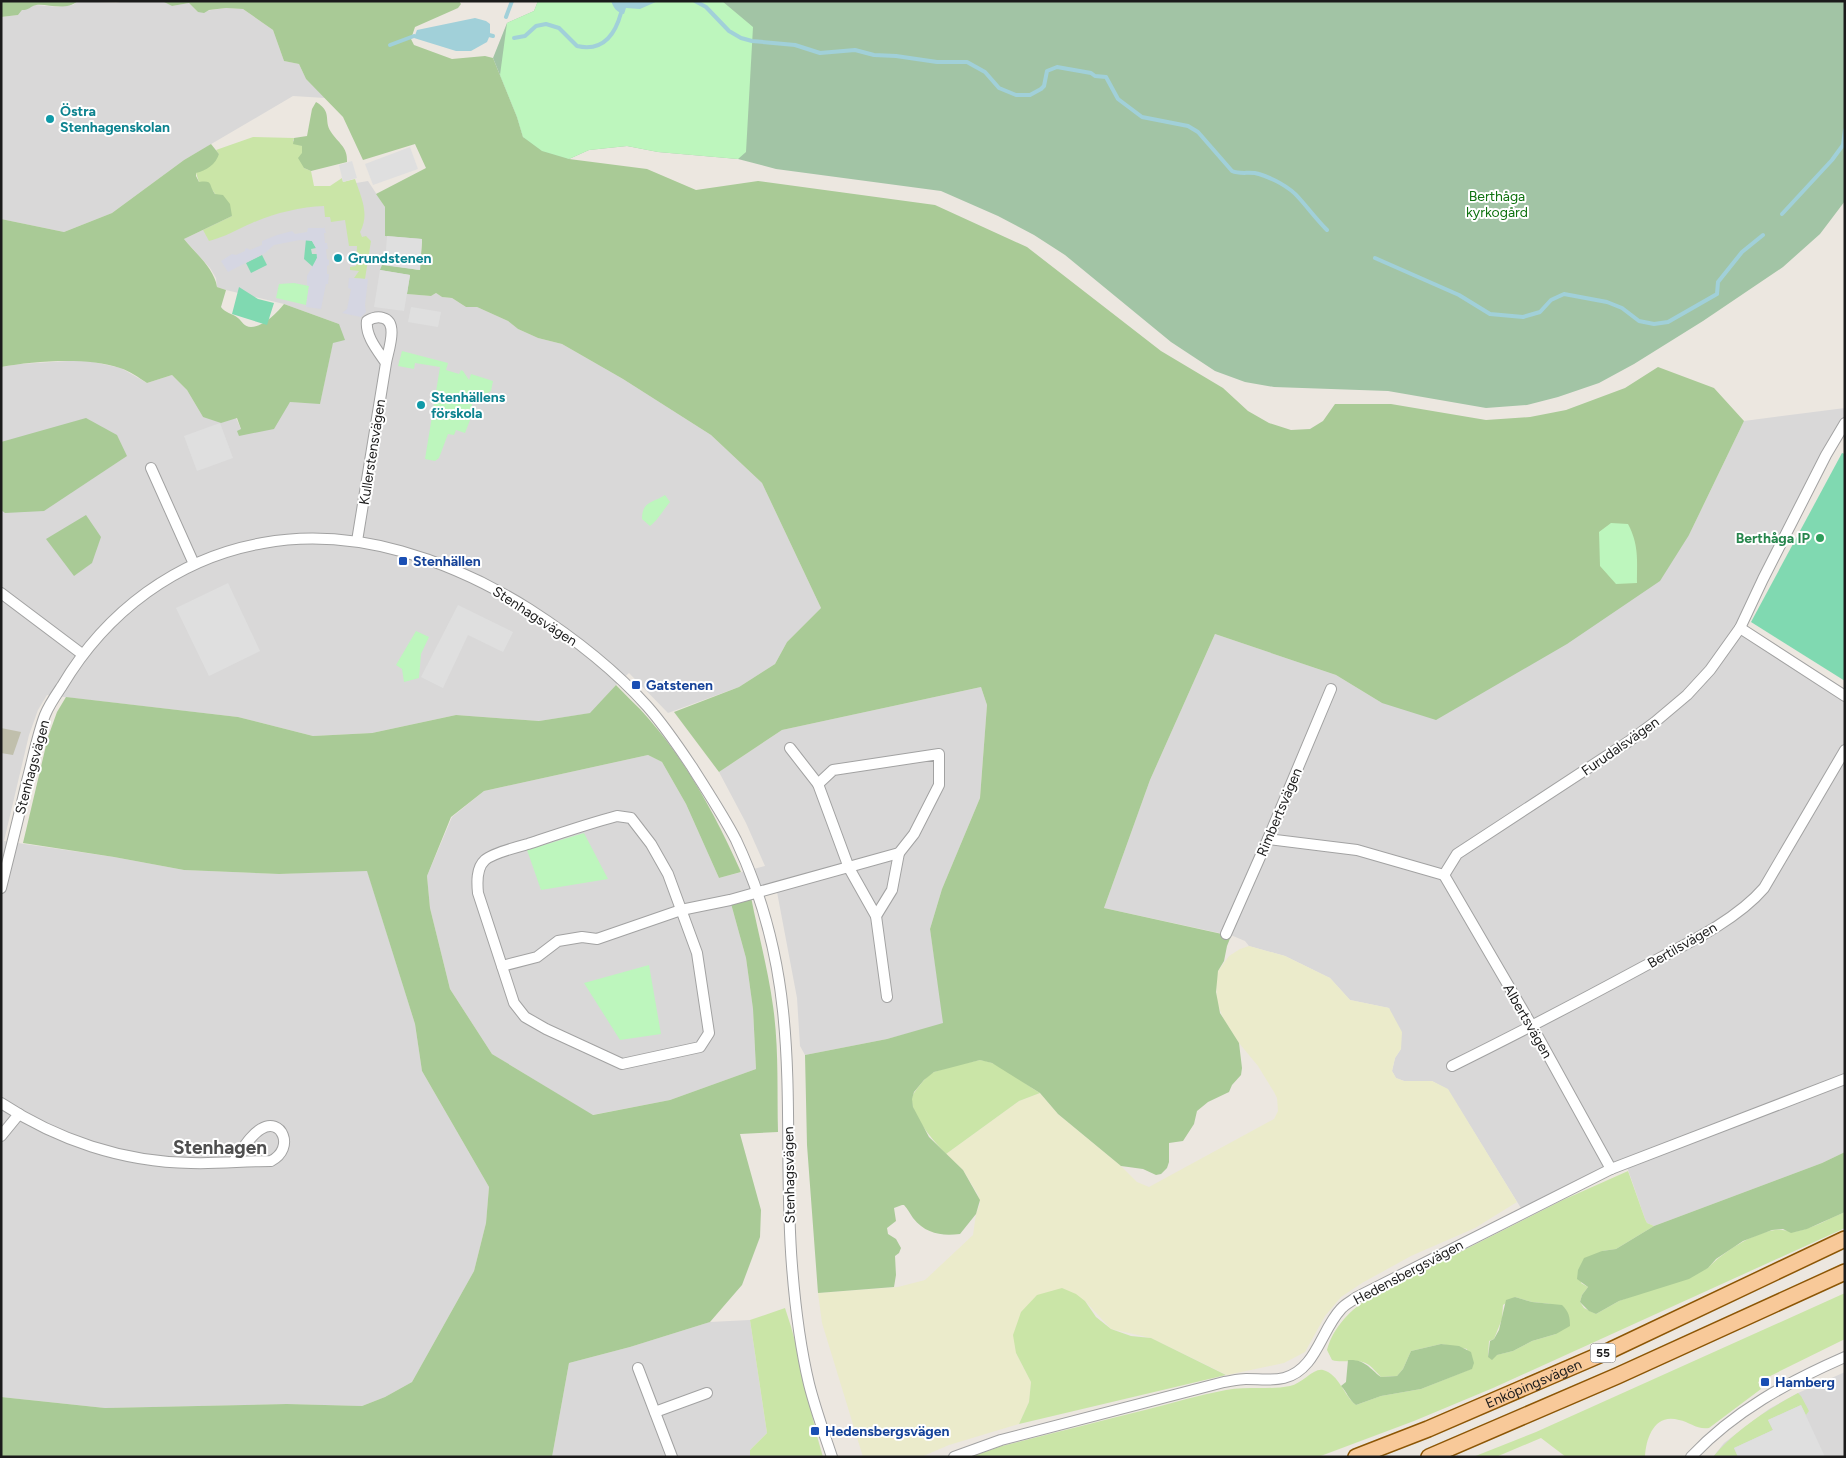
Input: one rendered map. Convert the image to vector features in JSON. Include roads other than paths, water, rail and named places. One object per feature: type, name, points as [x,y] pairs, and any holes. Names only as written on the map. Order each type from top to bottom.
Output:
[{"type":"main road","name":"Enköpingsvägen","points":[[1356,1457],[1428,1429],[1611,1350],[1845,1239]]},
{"type":"main road","name":"Enköpingsvägen","points":[[1429,1457],[1626,1372],[1845,1272]]},
{"type":"street","name":"Kullerstensvägen","points":[[357,541],[386,363]]},
{"type":"street","name":"Furudalsvägen","points":[[1444,875],[1457,854],[1574,779],[1655,722],[1686,695],[1710,670],[1740,628],[1826,456],[1845,423]]},
{"type":"street","points":[[151,468],[194,564]]},
{"type":"street","name":"Stenhagsvägen","points":[[1,888],[38,737],[46,712],[82,654],[106,626],[130,604],[160,582],[194,564],[224,553],[290,539],[357,541],[411,555],[484,584],[515,600],[578,642],[644,703],[670,734],[708,792],[735,840],[757,892],[776,967],[783,1008],[787,1057],[790,1233],[799,1325],[809,1384],[832,1457]]},
{"type":"street","points":[[1,593],[82,654]]},
{"type":"street","points":[[1740,628],[1845,696]]},
{"type":"street","name":"Rimbertsvägen","points":[[1226,934],[1331,689]]},
{"type":"street","points":[[790,748],[818,784],[849,868],[876,916],[887,997]]},
{"type":"street","name":"Bertilsvägen","points":[[1452,1066],[1532,1026],[1704,934],[1753,902],[1764,888],[1845,750]]},
{"type":"street","points":[[818,784],[832,770],[939,754],[939,785],[914,834],[899,852],[892,890],[876,916]]},
{"type":"street","points":[[617,816],[631,818],[651,844],[668,874],[681,910],[697,953],[709,1033],[700,1047],[622,1064],[546,1029],[525,1017],[514,1003],[478,894],[477,880],[479,870],[484,861],[507,850],[617,816]]},
{"type":"street","points":[[1268,839],[1357,850],[1444,875]]},
{"type":"street","points":[[502,966],[537,957],[558,941],[582,937],[597,938],[681,910],[849,868],[899,852]]},
{"type":"street","name":"Albertsvägen","points":[[1444,875],[1532,1026],[1611,1169]]},
{"type":"street","name":"Hedensbergsvägen","points":[[954,1457],[1001,1440],[1224,1382],[1246,1379],[1266,1381],[1286,1378],[1300,1371],[1312,1358],[1341,1308],[1356,1297],[1611,1169],[1845,1079]]},
{"type":"street","points":[[1,1103],[50,1131],[78,1142],[106,1151],[161,1161],[191,1163],[233,1162],[271,1161],[281,1154],[284,1136],[278,1128],[270,1126],[260,1129],[233,1162]]},
{"type":"street","points":[[1,1136],[19,1114]]},
{"type":"street","points":[[1691,1457],[1721,1427],[1771,1393],[1800,1377],[1845,1357]]},
{"type":"street","points":[[638,1368],[672,1457]]},
{"type":"street","points":[[655,1412],[707,1393]]},
{"type":"water","points":[[611,1],[658,1],[640,9],[626,8],[624,14],[616,9]]},
{"type":"water","points":[[475,18],[490,24],[490,35],[487,42],[471,51],[456,51],[414,38],[417,30]]},
{"type":"waterway","points":[[506,17],[512,1]]},
{"type":"waterway","points":[[695,1],[706,7],[729,31],[741,38],[752,41],[795,45],[820,53],[855,50],[874,55],[937,62],[967,62],[985,72],[999,88],[1016,95],[1030,95],[1041,89],[1044,86],[1047,71],[1057,67],[1106,77],[1118,99],[1142,117],[1188,126],[1198,132],[1232,171],[1259,174],[1275,180],[1295,194],[1327,230]]},
{"type":"waterway","points":[[514,38],[525,36],[536,26],[546,24],[559,28],[577,46],[594,46],[601,44],[611,35],[621,13]]},
{"type":"waterway","points":[[489,35],[493,36]]},
{"type":"waterway","points":[[390,45],[414,36]]},
{"type":"waterway","points":[[1782,214],[1832,160],[1843,145],[1845,130]]},
{"type":"waterway","points":[[1375,258],[1459,295],[1490,314],[1523,317],[1540,312],[1551,300],[1564,294],[1607,302],[1622,308],[1639,321],[1654,324],[1668,322],[1717,294],[1718,282],[1742,252],[1763,235]]},
{"type":"place","name":"Östra Stenhagenskolan","points":[[50,119]]},
{"type":"place","name":"Grundstenen","points":[[338,258]]},
{"type":"place","name":"Stenhällens förskola","points":[[421,405]]},
{"type":"place","name":"Berthåga IP","points":[[1820,538]]},
{"type":"place","name":"Stenhällen","points":[[403,561]]},
{"type":"place","name":"Gatstenen","points":[[636,685]]},
{"type":"place","name":"Hamberg","points":[[1765,1382]]},
{"type":"place","name":"Hedensbergsvägen","points":[[815,1431]]},
{"type":"district","name":"Stenhagen","points":[[220,1147]]},
{"type":"park label","name":"Berthåga kyrkogård","points":[[1497,204]]}]
